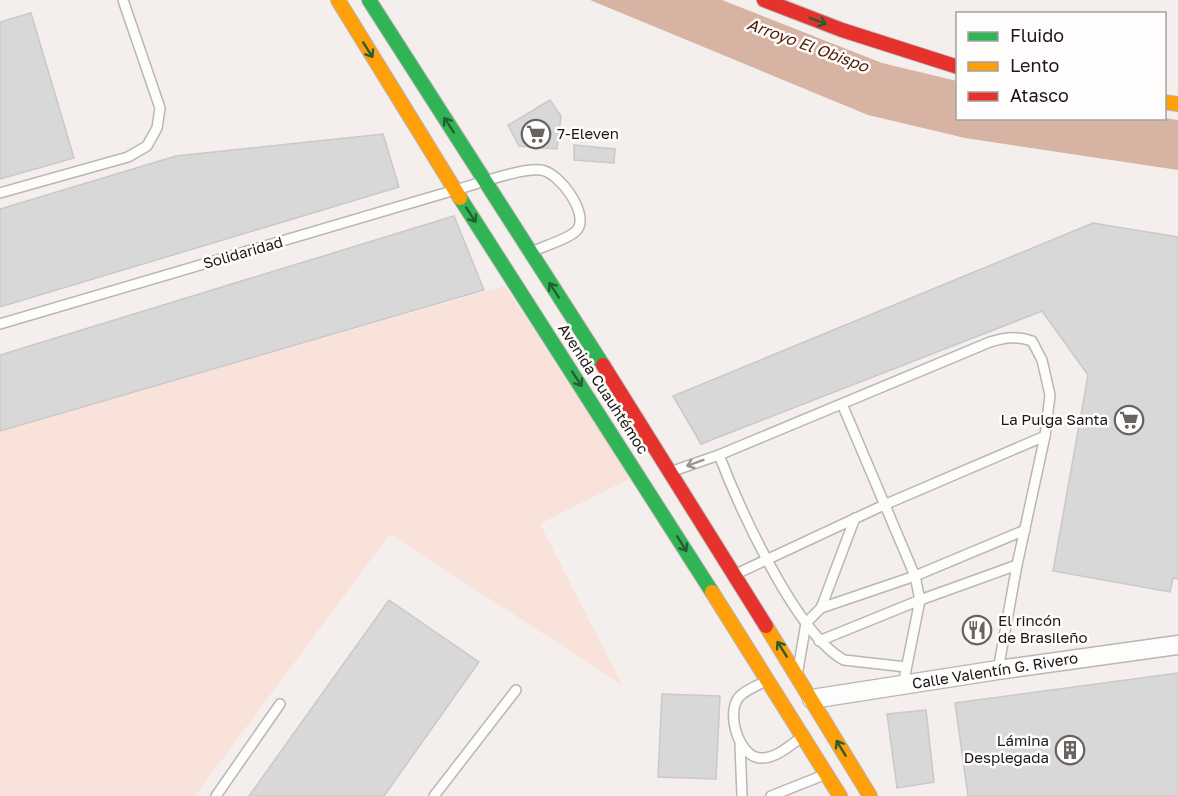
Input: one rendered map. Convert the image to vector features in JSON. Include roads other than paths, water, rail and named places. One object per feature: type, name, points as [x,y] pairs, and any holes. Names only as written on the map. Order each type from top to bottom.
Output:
[{"type":"main road","name":"Avenida Cuauhtémoc","points":[[338,0],[455,190],[645,485],[840,796]]},
{"type":"main road","name":"Avenida Cuauhtémoc","points":[[369,0],[736,574],[870,796]]},
{"type":"main road","points":[[764,0],[842,30],[956,67]]},
{"type":"main road","points":[[751,656],[771,668],[792,694],[812,699],[809,717],[823,754],[826,774]]},
{"type":"street","name":"Calle Valentín G. Rivero","points":[[812,699],[905,676],[998,670],[1178,645]]},
{"type":"lane","points":[[0,193],[128,157],[147,146],[157,128],[160,108],[123,0]]},
{"type":"lane","name":"Solidaridad","points":[[0,324],[455,190],[525,171],[540,170],[549,172],[558,178],[581,215],[581,224],[576,233],[530,252]]},
{"type":"lane","points":[[671,472],[719,455],[990,342],[1019,336],[1032,341],[1042,360],[1050,395],[1045,436],[1017,565],[998,670]]},
{"type":"lane","points":[[719,455],[733,490],[768,559],[819,641],[844,660],[905,676],[920,600],[915,576],[842,404]]},
{"type":"lane","points":[[736,574],[884,505],[1045,436]]},
{"type":"lane","points":[[798,675],[806,623],[821,608],[855,518]]},
{"type":"lane","points":[[821,608],[915,576],[1025,530]]},
{"type":"lane","points":[[819,641],[920,600],[1017,565]]},
{"type":"lane","points":[[742,796],[740,744],[734,713],[740,696],[767,680]]},
{"type":"lane","points":[[434,796],[516,690]]},
{"type":"lane","points":[[216,796],[280,704]]},
{"type":"lane","points":[[740,744],[749,754],[761,758],[776,755],[803,736]]},
{"type":"lane","points":[[771,796],[826,774]]},
{"type":"water","name":"Arroyo El Obispo","points":[[590,0],[722,0],[882,63],[956,81],[956,120],[1166,120],[1166,118],[1178,120],[1178,170],[965,138],[868,115]]},
{"type":"place","name":"7-Eleven","points":[[536,134]]},
{"type":"place","name":"La Pulga Santa","points":[[1129,420]]},
{"type":"place","name":"El rincón de Brasileño","points":[[977,630]]},
{"type":"place","name":"Lámina Desplegada","points":[[1070,750]]}]
